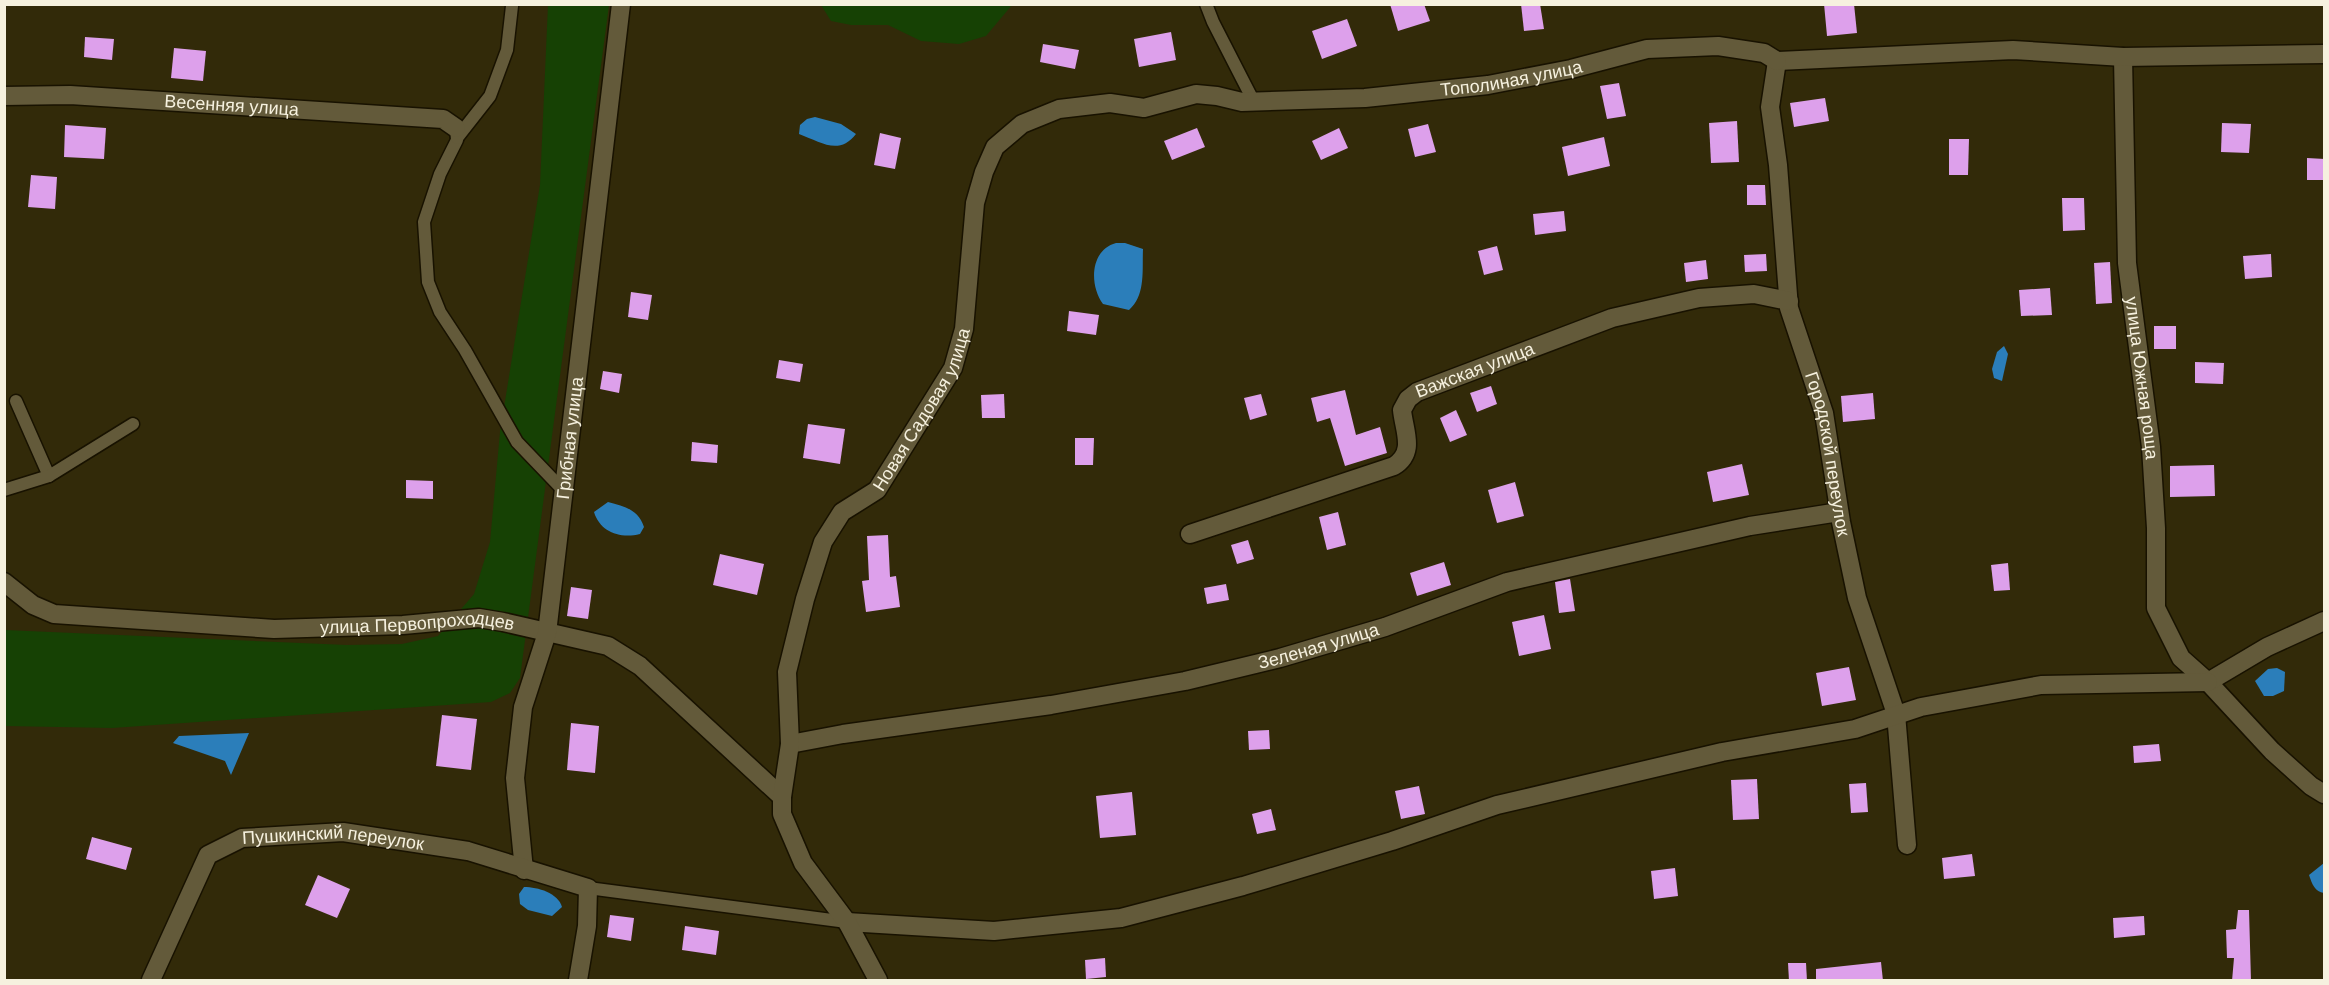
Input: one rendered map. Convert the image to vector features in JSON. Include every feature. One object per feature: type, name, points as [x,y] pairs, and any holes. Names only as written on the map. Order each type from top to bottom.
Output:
[{"type":"street","name":"Грибная улица","points":[[524,870],[515,777],[523,707],[547,633],[621,4]]},
{"type":"street","name":"Тополиная улица","points":[[1248,102],[1365,98],[1488,85],[1571,69],[1647,49],[1718,46],[1764,53],[1776,61]]},
{"type":"street","points":[[1776,61],[2013,50],[2123,57],[2325,54]]},
{"type":"street","name":"улица Южная роща","points":[[2123,57],[2127,263],[2151,447],[2156,528],[2157,608],[2181,658],[2208,682],[2272,751],[2311,786],[2325,794]]},
{"type":"street","name":"Городской переулок","points":[[1776,61],[1770,107],[1778,165],[1789,308],[1824,413],[1839,512],[1857,598],[1896,714],[1907,845]]},
{"type":"street","name":"Новая Садовая улица","points":[[878,981],[847,922],[803,863],[782,814],[782,797],[790,744],[788,672],[805,599],[823,542],[842,512],[877,490],[953,368],[964,329],[975,202],[995,147],[1022,124],[1059,109],[1110,103],[1144,108],[1196,94],[1248,102]]},
{"type":"street","name":"Весенняя улица","points":[[4,96],[70,95],[443,119],[456,134]]},
{"type":"street","name":"Важская улица","points":[[1190,534],[1395,466],[1402,461],[1408,449],[1402,410],[1408,399],[1417,392],[1612,318],[1699,298],[1754,294],[1789,301]]},
{"type":"street","name":"Зеленая улица","points":[[790,744],[843,734],[1051,705],[1185,681],[1280,658],[1385,627],[1507,582],[1750,526],[1839,512]]},
{"type":"street","name":"улица Первопроходцев","points":[[4,582],[33,604],[54,614],[274,629],[403,625],[479,618],[608,646],[640,666],[782,797]]},
{"type":"street","points":[[847,922],[994,931],[1121,918],[1243,886],[1392,841],[1497,805],[1722,752],[1855,729],[1921,707],[2041,685],[2208,682],[2266,647],[2325,621]]},
{"type":"street","name":"Пушкинский переулок","points":[[151,981],[208,855],[242,838],[343,832],[468,851],[588,888]]},
{"type":"street","points":[[578,981],[587,926],[588,888]]},
{"type":"lane","points":[[1206,4],[1248,102]]},
{"type":"lane","points":[[512,6],[507,50],[490,96],[456,134],[424,222],[428,282],[440,312],[465,350],[517,442],[564,491]]},
{"type":"lane","points":[[16,401],[49,476]]},
{"type":"lane","points":[[4,490],[49,476],[133,424]]},
{"type":"lane","points":[[588,888],[847,922]]},
{"type":"green space","points":[[548,5],[609,5],[520,678],[510,693],[491,702],[112,728],[5,726],[5,630],[347,645],[402,644],[438,636],[474,594],[490,542],[500,432],[540,185]]},
{"type":"green space","points":[[821,5],[1012,5],[986,36],[959,44],[921,41],[888,25],[851,25],[831,21]]},
{"type":"water","points":[[815,117],[841,124],[856,134],[850,141],[836,146],[799,134],[800,125],[807,119]]},
{"type":"water","points":[[1116,243],[1125,243],[1143,249],[1141,290],[1129,310],[1103,304],[1095,287],[1094,269],[1097,260],[1107,247]]},
{"type":"water","points":[[2004,346],[2008,354],[2002,381],[1994,378],[1992,369],[1997,352]]},
{"type":"water","points":[[608,502],[620,505],[638,516],[644,527],[640,534],[618,535],[601,525],[594,512]]},
{"type":"water","points":[[2277,668],[2285,672],[2284,691],[2273,696],[2264,696],[2255,681],[2268,669]]},
{"type":"water","points":[[249,733],[231,775],[225,761],[173,743],[179,736]]},
{"type":"water","points":[[2324,863],[2324,893],[2316,889],[2309,875]]},
{"type":"water","points":[[524,887],[547,892],[560,902],[562,907],[552,916],[528,910],[520,904],[519,894]]},
{"type":"building","points":[[1390,4],[1424,4],[1430,21],[1398,31]]},
{"type":"building","points":[[1521,4],[1540,4],[1544,29],[1524,31]]},
{"type":"building","points":[[1824,4],[1854,4],[1857,33],[1827,36]]},
{"type":"building","points":[[1347,19],[1357,46],[1322,59],[1312,31]]},
{"type":"building","points":[[1171,32],[1176,60],[1139,67],[1134,39]]},
{"type":"building","points":[[85,37],[114,39],[112,60],[84,57]]},
{"type":"building","points":[[1043,44],[1079,50],[1075,69],[1040,62]]},
{"type":"building","points":[[174,48],[206,51],[203,81],[171,78]]},
{"type":"building","points":[[1619,83],[1626,116],[1607,119],[1600,86]]},
{"type":"building","points":[[1825,98],[1829,121],[1794,127],[1790,103]]},
{"type":"building","points":[[1737,121],[1739,162],[1711,163],[1709,123]]},
{"type":"building","points":[[2222,123],[2251,124],[2249,153],[2221,152]]},
{"type":"building","points":[[1428,124],[1436,152],[1415,157],[1408,129]]},
{"type":"building","points":[[65,125],[106,128],[104,159],[64,157]]},
{"type":"building","points":[[1197,128],[1205,147],[1172,160],[1164,141]]},
{"type":"building","points":[[1339,128],[1348,148],[1321,160],[1312,141]]},
{"type":"building","points":[[880,133],[901,138],[895,169],[874,165]]},
{"type":"building","points":[[1604,137],[1610,166],[1568,176],[1562,147]]},
{"type":"building","points":[[1949,139],[1969,139],[1968,175],[1949,175]]},
{"type":"building","points":[[2307,158],[2325,159],[2325,180],[2307,180]]},
{"type":"building","points":[[31,175],[57,177],[55,209],[28,207]]},
{"type":"building","points":[[1747,185],[1765,185],[1766,205],[1747,205]]},
{"type":"building","points":[[2062,198],[2084,198],[2085,230],[2063,231]]},
{"type":"building","points":[[1564,211],[1566,231],[1535,235],[1533,214]]},
{"type":"building","points":[[1497,246],[1503,270],[1484,275],[1478,251]]},
{"type":"building","points":[[1766,254],[1767,271],[1745,272],[1744,255]]},
{"type":"building","points":[[2271,254],[2272,277],[2245,279],[2243,256]]},
{"type":"building","points":[[1706,260],[1708,279],[1686,282],[1684,263]]},
{"type":"building","points":[[2110,262],[2112,303],[2096,304],[2094,263]]},
{"type":"building","points":[[2050,288],[2052,315],[2021,316],[2019,290]]},
{"type":"building","points":[[631,292],[652,295],[648,320],[628,317]]},
{"type":"building","points":[[1069,311],[1099,315],[1096,335],[1067,331]]},
{"type":"building","points":[[2154,326],[2176,326],[2176,349],[2154,349]]},
{"type":"building","points":[[779,360],[803,364],[800,382],[776,378]]},
{"type":"building","points":[[2195,362],[2224,363],[2223,384],[2195,383]]},
{"type":"building","points":[[603,371],[622,374],[619,393],[600,389]]},
{"type":"building","points":[[1491,386],[1497,404],[1477,412],[1470,393]]},
{"type":"building","points":[[1345,390],[1356,435],[1380,427],[1387,453],[1345,466],[1330,418],[1317,422],[1311,398]]},
{"type":"building","points":[[1873,393],[1875,419],[1843,422],[1841,396]]},
{"type":"building","points":[[1004,394],[1005,418],[982,418],[981,395]]},
{"type":"building","points":[[1261,394],[1267,415],[1250,420],[1244,398]]},
{"type":"building","points":[[1456,410],[1467,435],[1450,442],[1440,418]]},
{"type":"building","points":[[808,424],[845,429],[840,464],[803,458]]},
{"type":"building","points":[[1075,438],[1094,438],[1093,465],[1075,465]]},
{"type":"building","points":[[692,442],[718,445],[717,463],[691,461]]},
{"type":"building","points":[[1742,464],[1749,495],[1713,502],[1707,472]]},
{"type":"building","points":[[2214,465],[2215,496],[2170,497],[2170,466]]},
{"type":"building","points":[[406,480],[433,481],[433,499],[406,498]]},
{"type":"building","points":[[1515,482],[1524,516],[1497,523],[1488,490]]},
{"type":"building","points":[[1338,512],[1346,545],[1327,550],[1319,517]]},
{"type":"building","points":[[888,535],[890,577],[896,576],[900,607],[866,612],[862,581],[869,580],[867,536]]},
{"type":"building","points":[[1248,540],[1254,559],[1237,564],[1231,545]]},
{"type":"building","points":[[720,554],[764,564],[757,595],[713,585]]},
{"type":"building","points":[[1444,562],[1451,585],[1417,596],[1410,573]]},
{"type":"building","points":[[2008,563],[2010,590],[1994,591],[1991,565]]},
{"type":"building","points":[[1570,579],[1575,611],[1559,613],[1555,582]]},
{"type":"building","points":[[1226,584],[1229,600],[1207,604],[1204,588]]},
{"type":"building","points":[[571,587],[592,590],[588,619],[567,616]]},
{"type":"building","points":[[1544,615],[1551,649],[1519,656],[1512,622]]},
{"type":"building","points":[[1849,667],[1856,700],[1822,706],[1816,673]]},
{"type":"building","points":[[442,715],[477,719],[471,770],[436,766]]},
{"type":"building","points":[[571,723],[599,726],[595,773],[567,770]]},
{"type":"building","points":[[1269,730],[1270,749],[1249,750],[1248,731]]},
{"type":"building","points":[[2159,744],[2161,761],[2134,763],[2133,746]]},
{"type":"building","points":[[1757,779],[1759,819],[1733,820],[1731,780]]},
{"type":"building","points":[[1866,783],[1868,812],[1851,813],[1849,784]]},
{"type":"building","points":[[1419,786],[1425,814],[1401,819],[1395,791]]},
{"type":"building","points":[[1132,792],[1136,835],[1100,838],[1096,796]]},
{"type":"building","points":[[1271,809],[1276,830],[1257,834],[1252,814]]},
{"type":"building","points":[[92,837],[132,848],[126,870],[86,859]]},
{"type":"building","points":[[1972,854],[1975,876],[1944,879],[1942,858]]},
{"type":"building","points":[[1675,868],[1678,896],[1654,899],[1651,871]]},
{"type":"building","points":[[318,875],[350,889],[337,918],[305,905]]},
{"type":"building","points":[[2238,910],[2249,910],[2251,981],[2232,981],[2234,958],[2227,958],[2226,930],[2236,929]]},
{"type":"building","points":[[610,915],[634,918],[631,941],[607,937]]},
{"type":"building","points":[[2144,916],[2145,935],[2114,938],[2113,918]]},
{"type":"building","points":[[685,926],[719,931],[716,955],[682,950]]},
{"type":"building","points":[[1105,958],[1106,977],[1086,979],[1085,960]]},
{"type":"building","points":[[1881,962],[1883,981],[1816,981],[1816,969]]},
{"type":"building","points":[[1788,963],[1806,963],[1807,981],[1789,981]]}]
